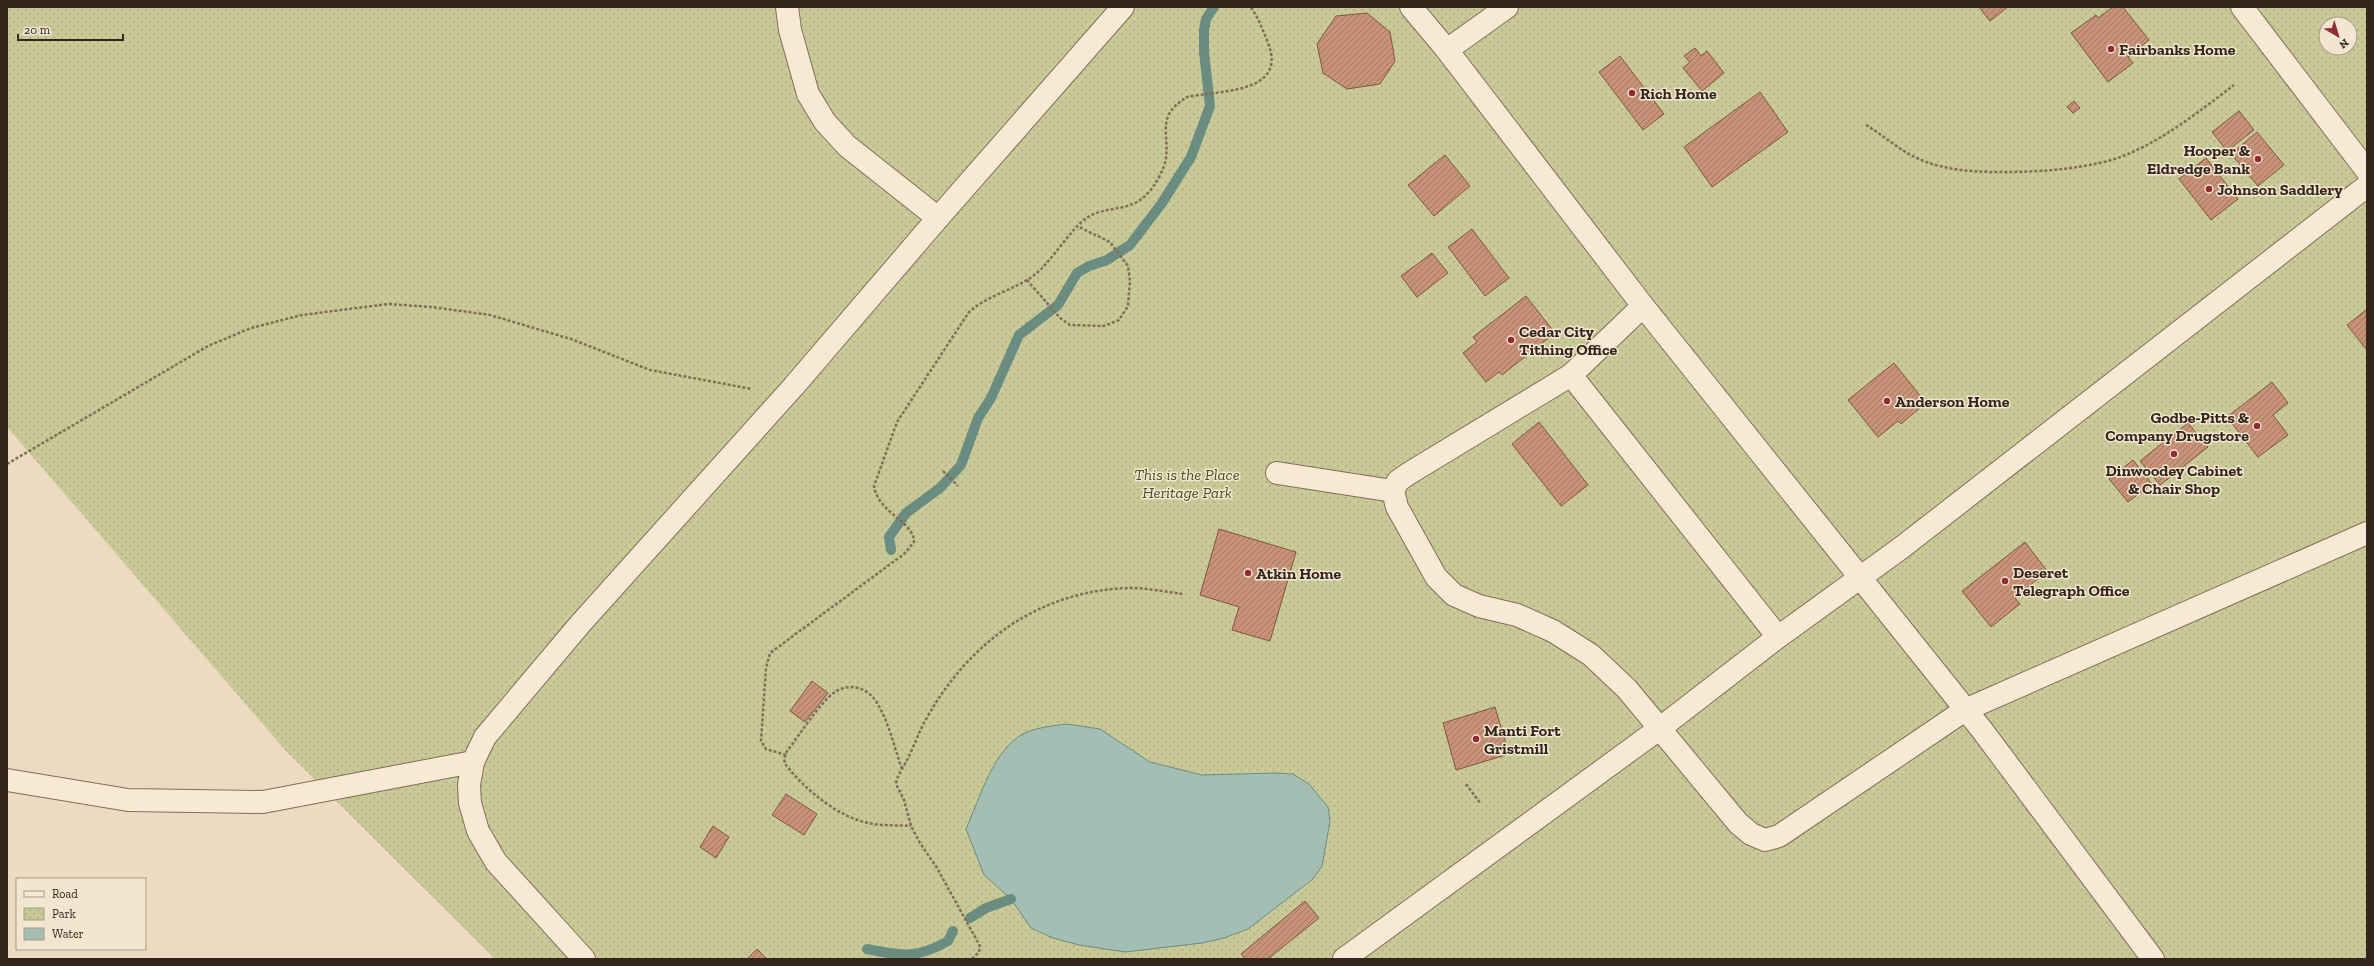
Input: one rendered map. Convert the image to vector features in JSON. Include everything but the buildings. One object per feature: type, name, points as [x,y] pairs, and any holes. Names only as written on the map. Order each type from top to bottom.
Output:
[{"type":"lane","points":[[787,7],[790,30],[808,94],[825,122],[847,146],[938,218]]},
{"type":"lane","points":[[584,959],[496,862],[478,831],[470,803],[469,785],[473,762],[485,737],[581,623],[794,386],[938,218],[1123,7]]},
{"type":"lane","points":[[1411,7],[1447,50],[1644,306],[1862,577],[1965,710],[2153,959]]},
{"type":"lane","points":[[1447,50],[1506,7]]},
{"type":"lane","points":[[2242,7],[2367,171]]},
{"type":"lane","points":[[1344,959],[1659,729],[1778,637],[1862,577],[2367,186]]},
{"type":"lane","points":[[1644,306],[1570,375],[1408,474],[1398,482],[1393,491],[1398,507],[1436,578],[1454,595],[1479,606],[1517,615],[1554,631],[1591,655],[1627,689],[1738,823],[1765,840],[1779,836],[1965,710],[2367,532]]},
{"type":"lane","points":[[1570,375],[1778,637]]},
{"type":"lane","points":[[1278,473],[1393,491]]},
{"type":"lane","points":[[7,780],[128,800],[199,803],[263,802],[473,762]]},
{"type":"path","points":[[786,755],[766,749],[761,741],[766,668],[770,653],[891,564],[909,550],[914,542],[913,533],[878,501],[874,486],[897,422],[969,312],[984,300],[1027,280],[1050,259],[1085,219],[1101,211],[1125,208],[1149,192],[1165,163],[1164,133],[1169,115],[1182,100],[1200,94],[1221,92],[1254,84],[1264,78],[1272,68],[1272,53],[1262,26],[1251,7]]},
{"type":"path","points":[[1866,125],[1916,158],[1945,168],[2027,172],[2070,169],[2109,160],[2150,143],[2187,121],[2234,85]]},
{"type":"path","points":[[1027,280],[1060,318],[1070,325],[1104,326],[1119,320],[1128,306],[1130,281],[1126,261],[1113,245],[1098,234],[1079,227]]},
{"type":"path","points":[[7,464],[208,346],[251,328],[302,315],[388,304],[432,307],[490,315],[571,339],[650,370],[715,384],[755,390],[794,386]]},
{"type":"path","points":[[943,471],[958,486]]},
{"type":"path","points":[[972,959],[978,952],[980,946],[937,868],[911,826],[904,800],[896,784],[921,729],[951,679],[987,643],[1017,619],[1061,600],[1097,591],[1136,588],[1183,594]]},
{"type":"path","points":[[902,769],[877,702],[864,690],[855,687],[846,688],[831,695],[786,755],[786,764],[797,778],[844,815],[868,823],[911,826]]},
{"type":"path","points":[[1466,784],[1480,803]]},
{"type":"green space","name":"This is the Place Heritage Park","points":[[7,7],[2367,7],[2367,959],[495,959],[286,751],[7,427]]},
{"type":"water","points":[[1067,724],[1100,729],[1150,762],[1202,775],[1293,774],[1309,784],[1328,807],[1330,821],[1322,866],[1313,879],[1248,929],[1224,938],[1202,943],[1125,952],[1079,945],[1053,938],[1031,928],[1011,899],[984,875],[966,829],[982,790],[996,762],[1014,740],[1030,731]]},
{"type":"waterway","points":[[891,550],[889,537],[906,513],[940,488],[961,465],[978,418],[991,398],[1019,335],[1058,305],[1077,273],[1089,266],[1107,260],[1130,245],[1162,203],[1191,157],[1210,106],[1204,52],[1204,30],[1206,19],[1214,7]]},
{"type":"waterway","points":[[970,918],[986,908],[1011,899]]},
{"type":"waterway","points":[[867,949],[899,954],[918,953],[927,951],[948,941],[953,931]]},
{"type":"place","name":"Fairbanks Home","points":[[2111,49]]},
{"type":"place","name":"Rich Home","points":[[1632,93]]},
{"type":"place","name":"Hooper & Eldredge Bank","points":[[2258,159]]},
{"type":"place","name":"Johnson Saddlery","points":[[2209,189]]},
{"type":"place","name":"Cedar City Tithing Office","points":[[1511,340]]},
{"type":"place","name":"Anderson Home","points":[[1887,401]]},
{"type":"place","name":"Godbe-Pitts & Company Drugstore","points":[[2257,426]]},
{"type":"place","name":"Dinwoodey Cabinet & Chair Shop","points":[[2174,454]]},
{"type":"place","name":"Atkin Home","points":[[1248,573]]},
{"type":"place","name":"Deseret Telegraph Office","points":[[2005,581]]},
{"type":"place","name":"Manti Fort Gristmill","points":[[1476,739]]}]
